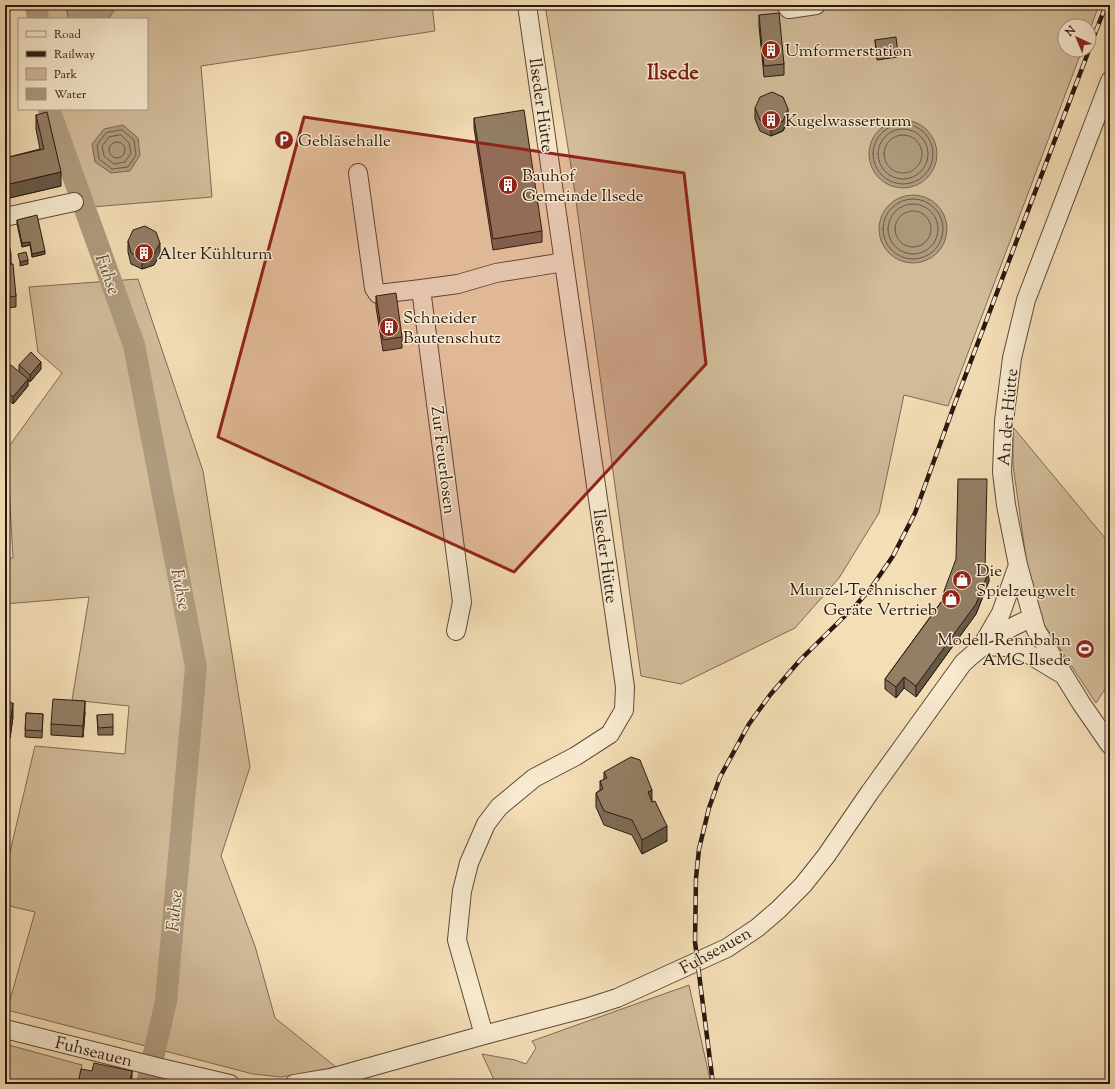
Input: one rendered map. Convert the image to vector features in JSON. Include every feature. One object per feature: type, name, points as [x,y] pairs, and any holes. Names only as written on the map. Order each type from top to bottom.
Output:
[{"type":"street","name":"Ilseder Hütte","points":[[484,1035],[457,940],[462,891],[472,857],[486,824],[500,808],[534,778],[576,756],[610,734],[624,710],[625,687],[527,5]]},
{"type":"street","points":[[786,5],[789,9],[816,5]]},
{"type":"street","name":"An der Hütte","points":[[1110,81],[1026,300],[1012,358],[1004,421],[1002,472],[1006,505],[1018,565],[1036,630],[1062,674],[1110,745]]},
{"type":"street","points":[[358,173],[374,288],[378,294],[458,284],[496,273],[564,262]]},
{"type":"street","points":[[5,216],[74,202]]},
{"type":"street","name":"Zur Feuerlosen","points":[[421,289],[462,602],[456,631]]},
{"type":"street","points":[[1018,565],[1001,613],[982,646],[1006,647],[1027,653],[1062,674]]},
{"type":"street","name":"Fuhseauen","points":[[294,1084],[331,1078],[586,1008],[617,998],[678,972],[727,948],[757,928],[803,885],[826,856],[870,792],[964,663],[982,646],[1018,623],[1033,618]]},
{"type":"street","name":"Fuhseauen","points":[[5,1029],[230,1084]]},
{"type":"highlighted area","points":[[304,117],[684,173],[706,364],[514,572],[218,437]]},
{"type":"green space","points":[[41,5],[432,5],[435,31],[201,66],[212,197],[92,207],[53,110],[148,110],[148,18],[42,18]]},
{"type":"green space","points":[[545,5],[1099,5],[1094,18],[1057,18],[1057,58],[1079,58],[948,406],[904,395],[879,513],[839,578],[795,628],[681,684],[641,676],[573,179]]},
{"type":"green space","points":[[138,279],[203,471],[250,767],[221,856],[255,946],[275,1018],[336,1067],[281,1077],[253,1074],[7,1010],[35,912],[5,905],[5,873],[35,746],[125,754],[129,706],[72,700],[89,597],[5,604],[5,558],[13,558],[7,449],[62,373],[38,352],[29,287]]},
{"type":"green space","points":[[1013,427],[1110,544],[1110,681],[1096,703],[1039,617],[1032,601],[1013,465]]},
{"type":"green space","points":[[689,985],[711,1084],[496,1084],[482,1054],[515,1060],[526,1064],[536,1048],[532,1041]]},
{"type":"green space","points":[[5,1044],[82,1065],[78,1084],[5,1084]]},
{"type":"water","points":[[66,5],[113,5],[114,11],[109,18],[68,17]]},
{"type":"water","points":[[903,120],[916,123],[927,130],[934,141],[937,154],[934,167],[927,178],[916,185],[903,188],[890,185],[879,178],[872,167],[869,154],[872,141],[879,130],[890,123]]},
{"type":"water","points":[[123,125],[138,138],[140,155],[130,171],[111,173],[95,162],[92,144],[104,129]]},
{"type":"water","points":[[913,195],[926,198],[937,205],[944,216],[947,229],[944,242],[937,253],[926,260],[913,263],[900,260],[889,253],[882,242],[879,229],[882,216],[889,205],[900,198]]},
{"type":"building","name":"Umformerstation","points":[[779,13],[784,64],[764,66],[759,15]]},
{"type":"building","points":[[896,37],[898,54],[877,56],[875,40]]},
{"type":"building","points":[[772,92],[783,97],[788,109],[783,121],[771,125],[760,120],[755,108],[760,97]]},
{"type":"building","name":"Bauhof Gemeinde Ilsede","points":[[524,110],[542,231],[493,239],[474,118]]},
{"type":"building","points":[[47,112],[61,172],[5,185],[5,158],[44,149],[36,115]]},
{"type":"building","points":[[37,215],[45,251],[32,254],[30,242],[22,243],[17,220]]},
{"type":"building","points":[[5,225],[11,254],[5,256]]},
{"type":"building","points":[[145,226],[156,232],[160,243],[154,254],[142,258],[131,253],[128,241],[133,230]]},
{"type":"building","points":[[26,252],[28,260],[20,262],[18,254]]},
{"type":"building","points":[[5,264],[13,264],[16,296],[5,298]]},
{"type":"building","name":"Schneider Bautenschutz","points":[[396,293],[402,337],[383,340],[376,296]]},
{"type":"building","points":[[31,352],[41,362],[30,375],[19,365]]},
{"type":"building","points":[[11,365],[28,379],[13,397],[5,390],[5,372]]},
{"type":"building","points":[[958,479],[987,479],[985,570],[989,571],[976,604],[916,686],[904,677],[896,687],[885,679],[948,593],[944,591],[956,559]]},
{"type":"building","points":[[53,699],[85,701],[83,726],[51,724]]},
{"type":"building","points":[[5,702],[13,703],[10,724],[5,723]]},
{"type":"building","points":[[26,713],[43,714],[42,731],[25,730]]},
{"type":"building","points":[[113,714],[113,727],[98,728],[97,715]]},
{"type":"building","points":[[631,757],[640,760],[652,790],[648,792],[652,802],[655,801],[667,826],[642,840],[632,820],[604,811],[596,793],[603,789],[600,781],[607,778],[604,772]]},
{"type":"building","points":[[94,1063],[132,1071],[129,1084],[78,1084],[81,1069],[92,1071]]},
{"type":"waterway","name":"Fuhse","points":[[36,5],[38,18]]},
{"type":"waterway","name":"Fuhse","points":[[49,110],[134,345],[196,667],[166,1001],[147,1084]]},
{"type":"railway","points":[[1097,28],[1106,5]]},
{"type":"railway","points":[[713,1084],[695,942],[696,878],[699,849],[709,808],[720,777],[749,724],[770,695],[801,659],[857,604],[871,588],[893,556],[915,513],[955,403],[1086,58]]},
{"type":"place","name":"Umformerstation","points":[[771,50]]},
{"type":"place","name":"Kugelwasserturm","points":[[771,120]]},
{"type":"place","name":"Gebläsehalle","points":[[284,140]]},
{"type":"place","name":"Bauhof Gemeinde Ilsede","points":[[508,185]]},
{"type":"place","name":"Alter Kühlturm","points":[[144,253]]},
{"type":"place","name":"Schneider Bautenschutz","points":[[389,327]]},
{"type":"place","name":"Die Spielzeugwelt","points":[[962,580]]},
{"type":"place","name":"Munzel-Technischer Geräte Vertrieb","points":[[951,599]]},
{"type":"place","name":"Modell-Rennbahn AMC Ilsede","points":[[1085,649]]},
{"type":"district","name":"Ilsede","points":[[673,72]]}]
